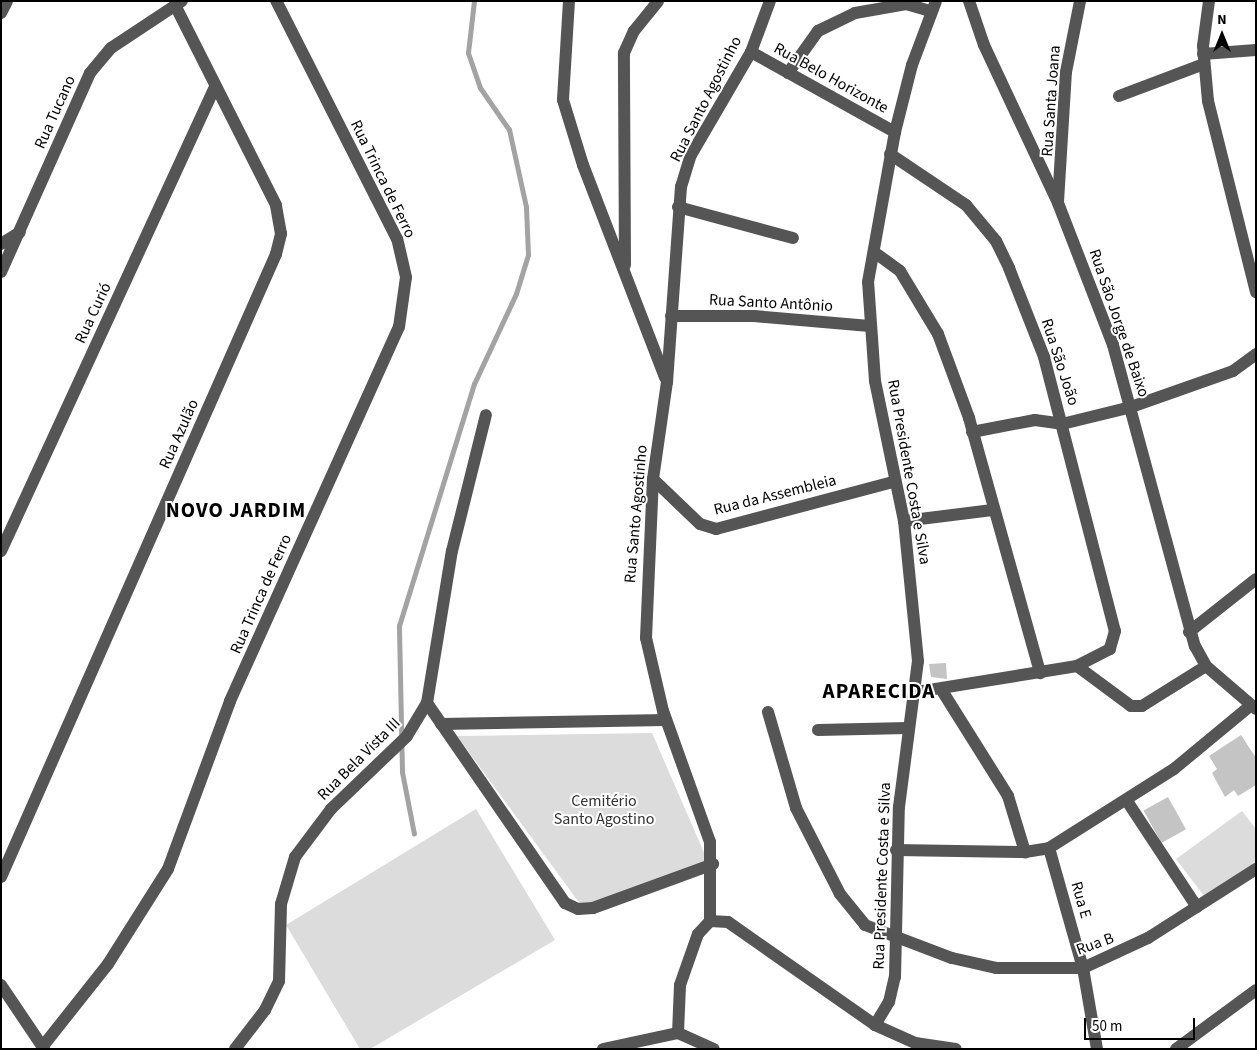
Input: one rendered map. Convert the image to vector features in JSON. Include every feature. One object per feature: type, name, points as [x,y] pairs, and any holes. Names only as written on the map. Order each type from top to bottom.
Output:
[{"type":"street","points":[[1,13],[6,1]]},
{"type":"street","name":"Rua Trinca de Ferro","points":[[43,1048],[108,964],[168,869],[230,701],[399,326],[406,277],[398,240],[276,1]]},
{"type":"street","points":[[625,272],[624,53],[634,31],[658,1]]},
{"type":"street","name":"Rua Santo Agostinho","points":[[710,921],[713,864],[710,842],[666,720],[646,638],[653,480],[666,382],[678,206],[691,155],[750,52],[770,1]]},
{"type":"street","name":"Rua São Jorge de Baixo","points":[[969,1],[984,45],[1058,203],[1131,407],[1190,632],[1206,666]]},
{"type":"street","name":"Rua Santa Joana","points":[[1058,203],[1066,127],[1066,72],[1080,1]]},
{"type":"street","points":[[1209,1],[1204,59],[1208,101],[1256,292]]},
{"type":"street","name":"Rua Azulão","points":[[1,876],[276,254],[281,234],[276,204],[214,90],[178,3]]},
{"type":"street","name":"Rua Tucano","points":[[1,272],[90,74],[111,48],[178,3]]},
{"type":"street","points":[[788,73],[818,31],[855,13],[906,4],[934,6]]},
{"type":"street","points":[[568,5],[563,100],[666,382]]},
{"type":"street","name":"Rua Presidente Costa e Silva","points":[[875,1025],[889,1002],[897,938],[896,850],[908,728],[917,692],[917,627],[904,521],[893,482],[870,326],[868,282],[895,132],[934,6]]},
{"type":"street","points":[[1119,96],[1204,59],[1256,50]]},
{"type":"street","name":"Rua Belo Horizonte","points":[[750,52],[895,132]]},
{"type":"street","name":"Rua Curió","points":[[1,551],[214,90]]},
{"type":"street","name":"Rua São João","points":[[890,154],[949,191],[996,241],[1044,356],[1116,631],[1110,649],[1077,666]]},
{"type":"street","points":[[678,206],[794,238]]},
{"type":"street","points":[[1,244],[20,231]]},
{"type":"street","points":[[874,252],[900,271],[938,334],[972,432],[992,510],[1040,673]]},
{"type":"street","name":"Rua Santo Antônio","points":[[671,316],[754,316],[870,326]]},
{"type":"street","points":[[972,432],[1035,420],[1062,424],[1131,407],[1233,371],[1256,354]]},
{"type":"street","name":"Rua Bela Vista III","points":[[235,1049],[265,1010],[279,981],[281,904],[295,857],[331,810],[407,736],[427,703],[452,551],[486,414]]},
{"type":"street","name":"Rua da Assembleia","points":[[653,480],[700,524],[716,529],[893,482]]},
{"type":"street","points":[[904,521],[992,510]]},
{"type":"street","points":[[1190,632],[1256,579]]},
{"type":"street","points":[[896,850],[1025,852],[1049,848],[1127,801],[1174,769],[1253,707],[1206,666],[1142,706],[1132,706],[1077,666],[941,690],[917,692]]},
{"type":"street","points":[[941,690],[1008,796],[1025,852]]},
{"type":"street","points":[[427,703],[565,903],[578,909],[593,908],[713,864]]},
{"type":"street","name":"Rua B","points":[[768,712],[796,808],[816,854],[865,924],[897,938],[996,968],[1084,968],[1148,938],[1256,869]]},
{"type":"street","points":[[441,724],[666,720]]},
{"type":"street","points":[[818,730],[908,728]]},
{"type":"street","points":[[1127,801],[1197,907]]},
{"type":"street","name":"Rua E","points":[[1049,848],[1084,968],[1097,1049]]},
{"type":"street","points":[[678,1033],[680,985],[698,934],[710,921],[728,922],[875,1025],[915,1043],[956,1049]]},
{"type":"street","points":[[1,985],[43,1048]]},
{"type":"street","points":[[1176,1049],[1256,990]]},
{"type":"street","points":[[603,1049],[678,1033],[714,1049]]},
{"type":"green space","name":"Cemitério Santo Agostino","points":[[652,733],[709,864],[586,912],[457,736]]},
{"type":"green space","points":[[476,809],[555,940],[370,1049],[360,1049],[286,925]]},
{"type":"green space","points":[[1242,811],[1256,829],[1256,864],[1207,900],[1176,859]]},
{"type":"building","points":[[946,663],[947,679],[931,677],[929,664]]},
{"type":"building","points":[[1241,735],[1256,758],[1256,785],[1238,796],[1234,790],[1225,797],[1212,773],[1217,769],[1209,756]]},
{"type":"building","points":[[1168,797],[1186,829],[1161,843],[1144,811]]},
{"type":"waterway","points":[[414,834],[402,772],[399,626],[474,384],[516,294],[528,255],[526,207],[509,130],[480,88],[468,53],[474,1]]},
{"type":"district","name":"NOVO JARDIM","points":[[236,510]]},
{"type":"district","name":"APARECIDA","points":[[879,691]]}]
